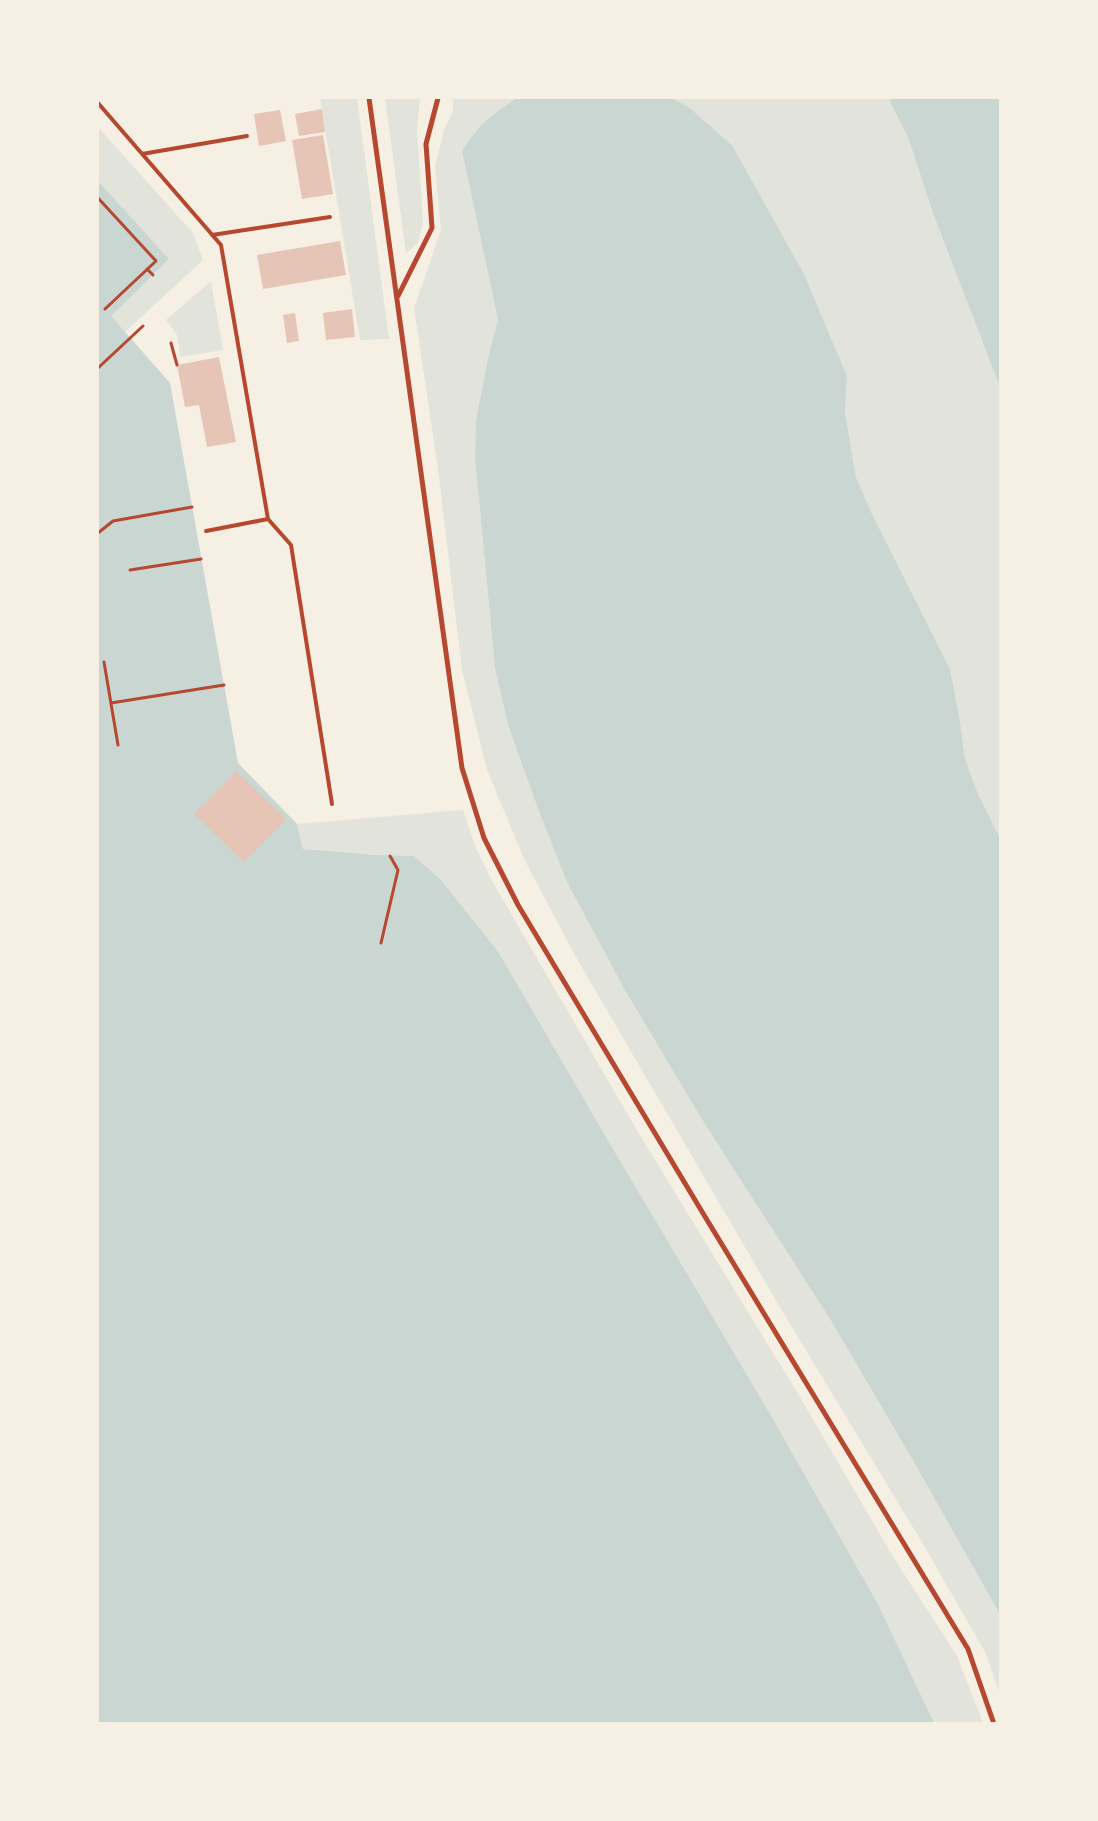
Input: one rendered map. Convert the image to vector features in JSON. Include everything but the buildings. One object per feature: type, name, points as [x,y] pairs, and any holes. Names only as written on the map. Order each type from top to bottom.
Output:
[{"type":"street","points":[[369,98],[398,296],[462,768],[484,838],[518,905],[698,1207],[968,1649],[994,1724]]},
{"type":"street","points":[[398,296],[432,228],[426,144],[438,98]]},
{"type":"lane","points":[[98,102],[221,245],[268,519],[291,545],[332,804]]},
{"type":"lane","points":[[142,154],[247,136]]},
{"type":"lane","points":[[212,235],[330,217]]},
{"type":"lane","points":[[206,531],[268,519]]},
{"type":"path","points":[[98,198],[156,261],[105,309]]},
{"type":"path","points":[[146,270],[153,275]]},
{"type":"path","points":[[98,368],[143,326]]},
{"type":"path","points":[[171,343],[177,365]]},
{"type":"path","points":[[98,533],[113,521],[192,507]]},
{"type":"path","points":[[130,570],[201,559]]},
{"type":"path","points":[[104,662],[118,745]]},
{"type":"path","points":[[111,703],[224,685]]},
{"type":"path","points":[[381,943],[398,870],[390,856]]},
{"type":"shaded area","points":[[320,98],[357,98],[389,339],[360,340]]},
{"type":"shaded area","points":[[385,98],[420,98],[417,129],[423,221],[418,243],[406,253]]},
{"type":"shaded area","points":[[453,98],[517,98],[486,121],[462,151],[498,320],[488,358],[476,420],[475,458],[495,668],[508,725],[537,806],[626,992],[706,1126],[830,1319],[997,1606],[1000,1614],[1000,1694],[985,1652],[926,1549],[781,1309],[577,959],[524,859],[487,770],[462,670],[438,469],[414,308],[441,230],[435,167],[444,130],[453,111]]},
{"type":"shaded area","points":[[517,98],[672,98],[690,108],[732,145],[804,274],[847,376],[845,413],[856,477],[871,512],[950,669],[965,759],[978,794],[1000,838],[1000,1614],[830,1319],[706,1126],[626,992],[567,882],[508,725],[495,668],[475,458],[476,420],[488,358],[498,320],[462,151],[486,121]]},
{"type":"shaded area","points":[[672,98],[891,98],[890,102],[908,137],[934,216],[1000,387],[1000,838],[978,794],[965,759],[950,669],[871,512],[856,477],[845,413],[847,376],[804,274],[732,145],[690,108]]},
{"type":"shaded area","points":[[891,98],[1000,98],[1000,387],[934,216],[908,137],[890,102]]},
{"type":"shaded area","points":[[98,127],[193,233],[203,260],[125,332],[110,316],[169,259],[98,181]]},
{"type":"shaded area","points":[[98,181],[169,259],[111,316],[170,383],[238,763],[297,824],[303,849],[414,856],[441,880],[499,953],[769,1412],[879,1606],[934,1723],[98,1723]]},
{"type":"shaded area","points":[[211,281],[223,350],[180,357],[177,335],[166,320]]},
{"type":"shaded area","points":[[463,810],[476,848],[492,881],[641,1137],[797,1392],[892,1555],[957,1656],[983,1723],[934,1723],[879,1606],[769,1412],[499,953],[414,856],[303,849],[297,824]]}]
